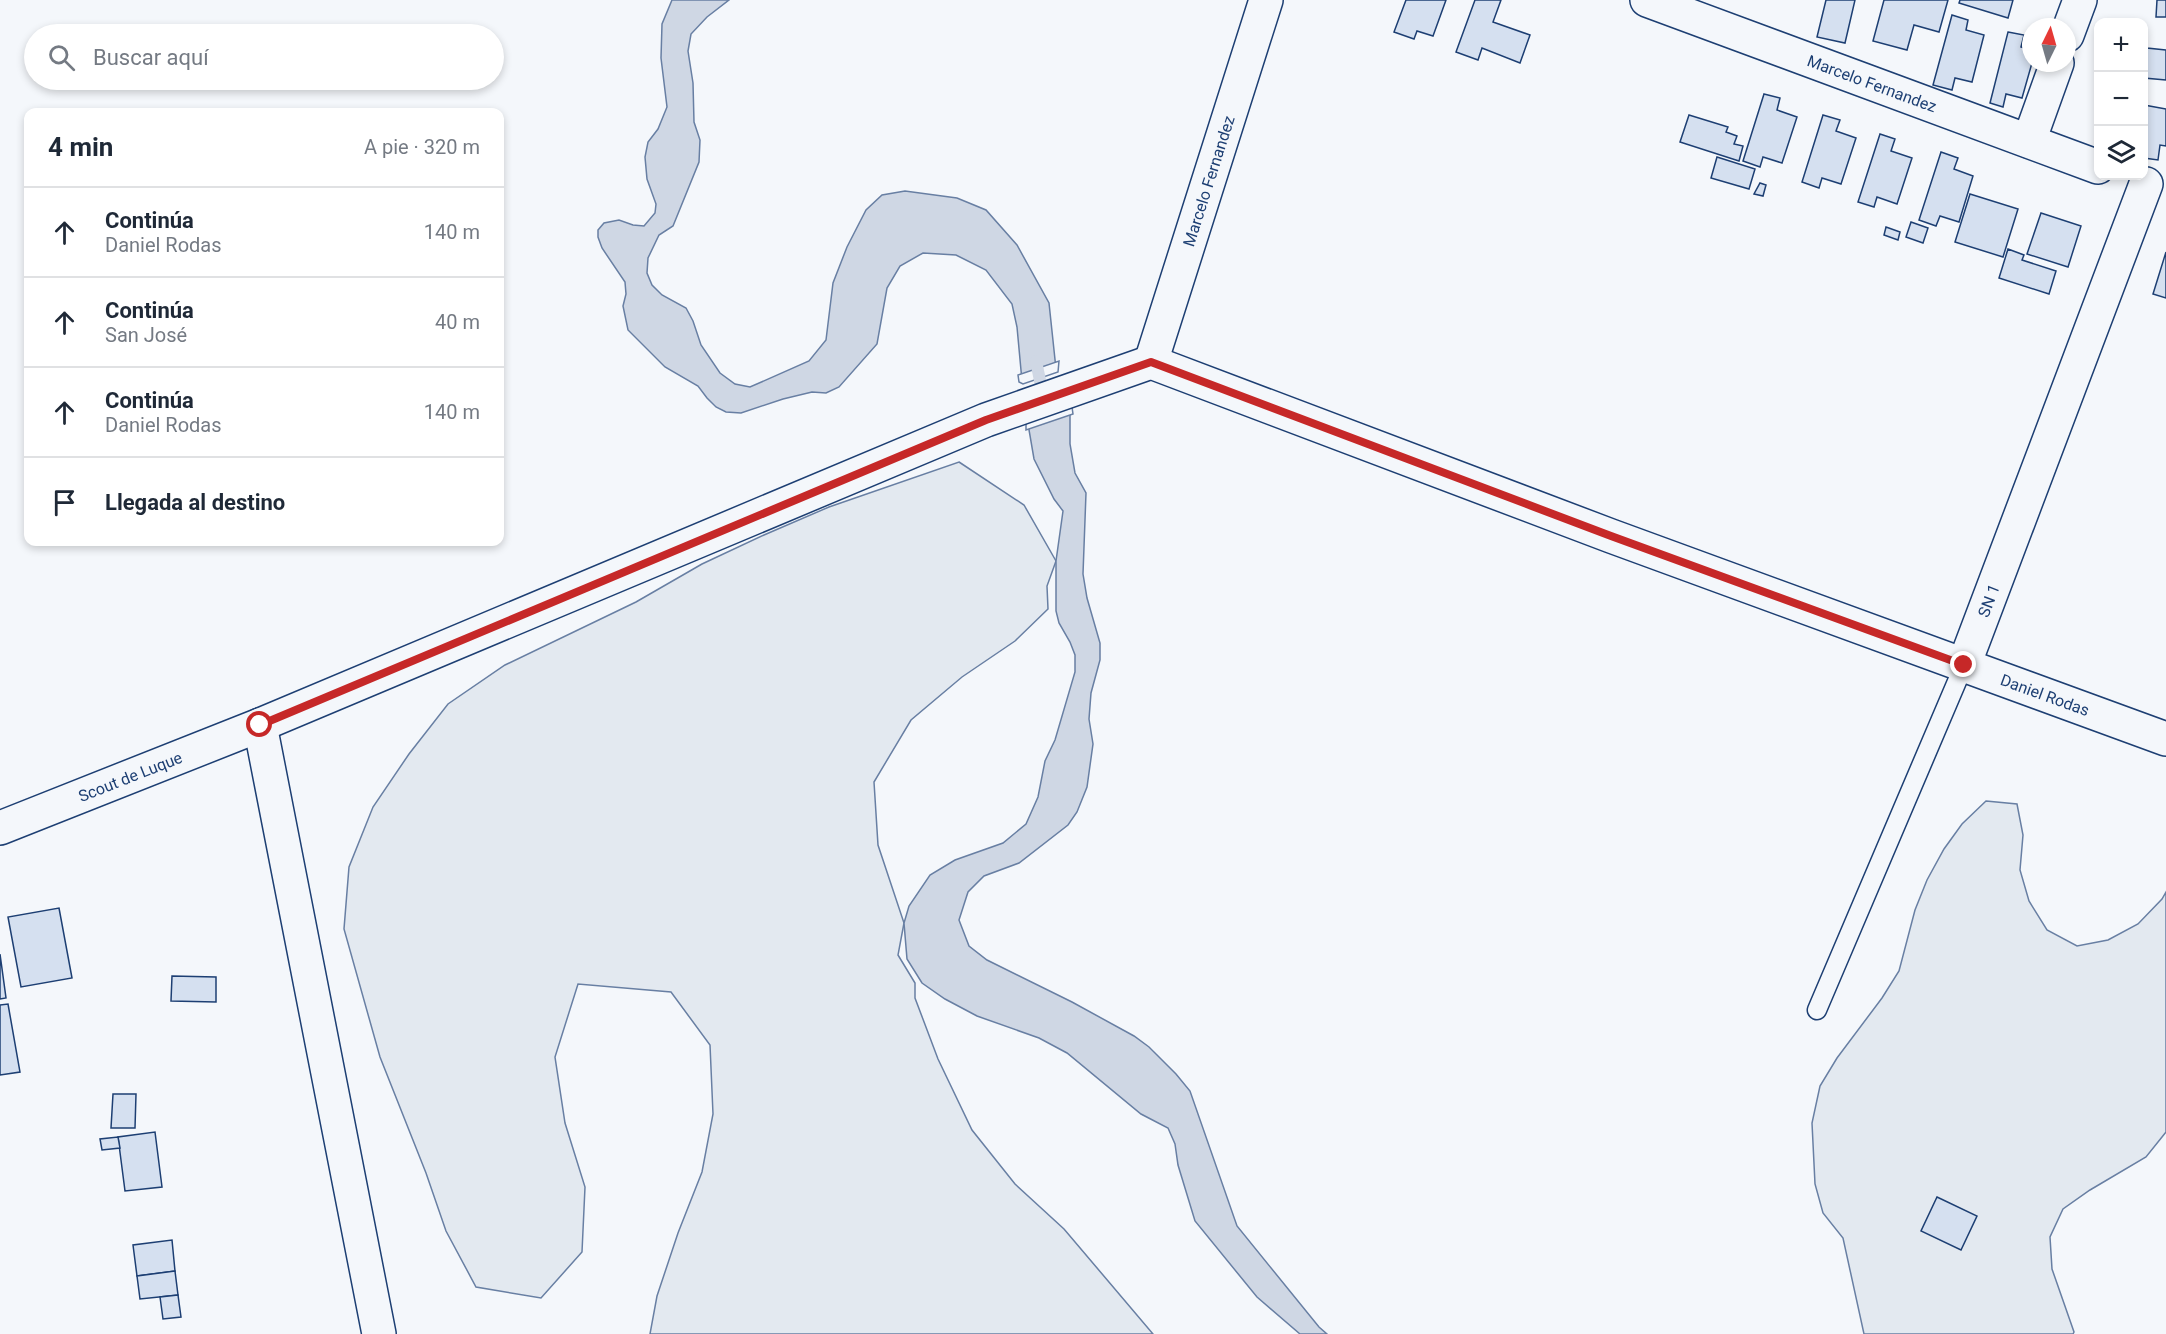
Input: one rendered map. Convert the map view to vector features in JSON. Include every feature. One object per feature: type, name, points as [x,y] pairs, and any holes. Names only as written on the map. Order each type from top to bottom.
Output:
[{"type":"street","name":"Marcelo Fernandez","points":[[1151,362],[1266,0]]},
{"type":"street","name":"Marcelo Fernandez","points":[[1647,0],[2094,165]]},
{"type":"street","points":[[2073,18],[2080,0]]},
{"type":"street","points":[[2029,141],[2054,72]]},
{"type":"street","name":"SN 1","points":[[1964,665],[2145,184]]},
{"type":"street","name":"Daniel Rodas","points":[[1151,362],[1611,536],[2166,739]]},
{"type":"street","points":[[379,1334],[260,725],[986,420],[1151,362]]},
{"type":"street","name":"Scout de Luque","points":[[0,828],[260,725]]},
{"type":"lane","name":"SN 1","points":[[1817,1010],[1964,665]]},
{"type":"shaded area","points":[[672,0],[729,0],[707,17],[691,34],[688,51],[693,83],[694,122],[700,140],[699,162],[673,226],[659,235],[648,258],[647,273],[652,285],[662,295],[686,308],[701,345],[720,373],[735,384],[750,387],[809,361],[826,340],[833,283],[847,247],[866,210],[882,195],[905,191],[957,198],[986,210],[1017,245],[1049,303],[1056,369],[1022,381],[1017,327],[1012,304],[986,270],[956,255],[923,253],[900,266],[887,288],[877,344],[839,387],[826,393],[812,392],[741,413],[726,412],[716,407],[698,386],[665,367],[628,330],[623,306],[626,294],[625,282],[602,248],[598,230],[604,223],[619,220],[644,226],[655,213],[656,204],[647,179],[645,157],[648,142],[658,129],[667,107],[661,58],[662,24]]},
{"type":"shaded area","points":[[1070,410],[1070,444],[1075,473],[1086,493],[1083,574],[1087,598],[1100,643],[1100,660],[1091,693],[1089,719],[1093,744],[1087,787],[1077,812],[1068,825],[1019,863],[984,876],[968,892],[959,920],[969,946],[987,960],[1134,1036],[1149,1047],[1176,1074],[1190,1091],[1237,1226],[1327,1334],[1300,1334],[1257,1297],[1195,1221],[1178,1165],[1175,1144],[1168,1128],[1141,1114],[1067,1053],[1039,1038],[977,1016],[945,999],[922,983],[907,959],[904,923],[909,906],[930,875],[955,860],[1003,843],[1026,824],[1038,797],[1045,761],[1055,740],[1075,672],[1075,655],[1059,623],[1056,611],[1056,561],[1063,511],[1054,499],[1034,459],[1028,424]]},
{"type":"shaded area","points":[[959,462],[1024,505],[1056,561],[1047,586],[1048,609],[1015,641],[962,677],[911,720],[874,782],[878,845],[904,923],[898,955],[915,983],[915,998],[938,1059],[972,1130],[1015,1184],[1064,1229],[1153,1334],[650,1334],[657,1296],[702,1172],[713,1114],[710,1045],[671,992],[578,984],[555,1057],[565,1123],[585,1187],[582,1252],[541,1298],[476,1287],[446,1231],[426,1173],[380,1057],[344,929],[349,867],[373,807],[409,754],[448,704],[505,665],[636,602],[702,564],[764,535],[829,507]]},
{"type":"shaded area","points":[[1986,801],[2017,804],[2023,835],[2020,870],[2029,901],[2047,930],[2077,946],[2108,940],[2138,924],[2166,892],[2166,1132],[2146,1157],[2063,1209],[2050,1237],[2052,1269],[2073,1334],[1864,1334],[1843,1238],[1823,1213],[1815,1184],[1812,1123],[1820,1086],[1837,1058],[1882,998],[1899,971],[1915,910],[1927,880],[1944,849],[1962,824]]},
{"type":"pier","points":[[1059,361],[1058,372],[1023,384],[1019,382],[1018,375]]},
{"type":"pier","points":[[1072,407],[1073,414],[1026,430],[1026,422]]},
{"type":"building","points":[[1406,0],[1446,0],[1433,36],[1417,31],[1414,39],[1394,32]]},
{"type":"building","points":[[1475,0],[1501,0],[1493,22],[1530,35],[1520,63],[1482,48],[1478,60],[1456,52]]},
{"type":"building","points":[[1826,0],[1855,0],[1845,43],[1817,37]]},
{"type":"building","points":[[1884,0],[1948,0],[1939,32],[1914,25],[1907,50],[1873,41]]},
{"type":"building","points":[[1960,0],[2013,0],[2008,18],[1959,3]]},
{"type":"building","points":[[2157,0],[2166,0],[2166,17],[2156,17]]},
{"type":"building","points":[[1952,15],[1968,20],[1966,30],[1984,35],[1972,82],[1955,78],[1952,90],[1933,85]]},
{"type":"building","points":[[2008,32],[2022,35],[2022,72],[2029,72],[2022,98],[2006,94],[2003,107],[1990,103]]},
{"type":"building","points":[[2148,48],[2166,50],[2166,80],[2148,78]]},
{"type":"building","points":[[1764,94],[1780,98],[1777,110],[1797,117],[1782,163],[1763,157],[1760,167],[1743,161]]},
{"type":"building","points":[[2148,106],[2166,109],[2166,146],[2160,145],[2158,160],[2148,159]]},
{"type":"building","points":[[1689,115],[1728,127],[1726,132],[1737,136],[1734,144],[1743,146],[1739,161],[1680,142]]},
{"type":"building","points":[[1823,115],[1840,120],[1836,131],[1856,138],[1841,184],[1822,178],[1819,188],[1802,182]]},
{"type":"building","points":[[1880,134],[1895,139],[1891,151],[1912,158],[1897,204],[1877,197],[1874,207],[1858,202]]},
{"type":"building","points":[[1941,152],[1958,158],[1954,169],[1973,176],[1959,222],[1940,216],[1936,226],[1919,220]]},
{"type":"building","points":[[1717,157],[1755,169],[1749,189],[1711,178]]},
{"type":"building","points":[[1760,183],[1766,185],[1763,196],[1754,194]]},
{"type":"building","points":[[1970,194],[2018,209],[2003,257],[1955,242]]},
{"type":"building","points":[[2041,213],[2081,226],[2068,267],[2027,254]]},
{"type":"building","points":[[1911,222],[1928,228],[1923,243],[1906,237]]},
{"type":"building","points":[[1886,227],[1900,232],[1898,240],[1884,235]]},
{"type":"building","points":[[2008,249],[2024,255],[2022,260],[2056,271],[2049,294],[1999,278]]},
{"type":"building","points":[[2166,252],[2166,298],[2153,294]]},
{"type":"building","points":[[59,908],[72,978],[21,987],[8,917]]},
{"type":"building","points":[[0,954],[6,998],[0,999]]},
{"type":"building","points":[[172,976],[216,977],[216,1002],[171,1001]]},
{"type":"building","points":[[8,1004],[20,1072],[0,1075],[0,1005]]},
{"type":"building","points":[[113,1094],[136,1094],[135,1128],[111,1128]]},
{"type":"building","points":[[155,1132],[162,1187],[125,1191],[118,1137]]},
{"type":"building","points":[[118,1137],[120,1148],[102,1150],[100,1139]]},
{"type":"building","points":[[1937,1197],[1977,1216],[1961,1250],[1921,1231]]},
{"type":"building","points":[[172,1240],[175,1271],[137,1276],[133,1245]]},
{"type":"building","points":[[175,1271],[178,1295],[140,1299],[137,1276]]},
{"type":"building","points":[[178,1295],[181,1317],[163,1319],[160,1297]]},
{"type":"waterway","points":[[1036,361],[1044,400]]},
{"type":"route","points":[[260,725],[986,420],[1151,362],[1611,536],[1964,665]]}]
